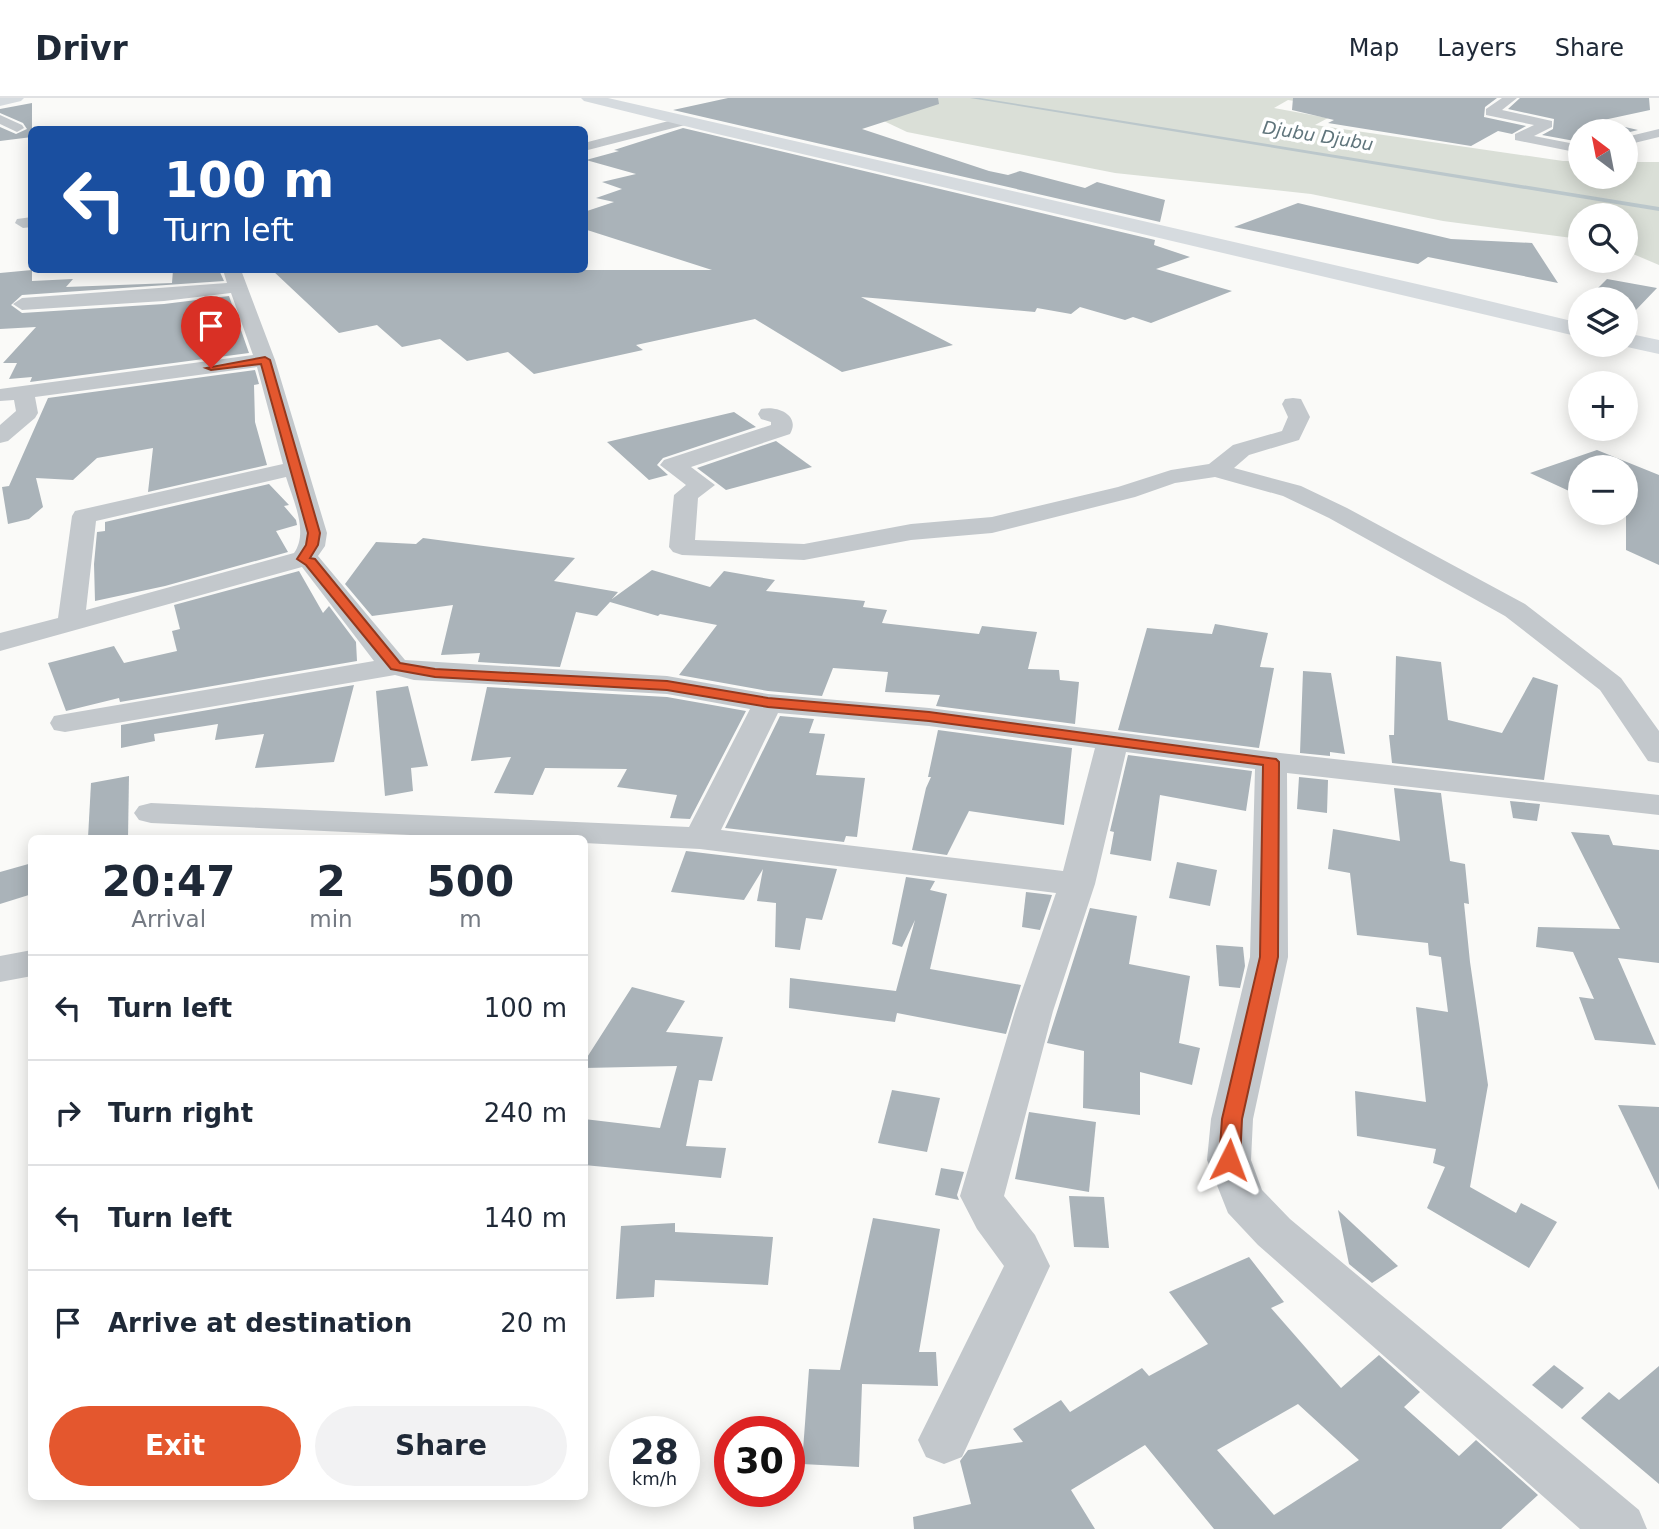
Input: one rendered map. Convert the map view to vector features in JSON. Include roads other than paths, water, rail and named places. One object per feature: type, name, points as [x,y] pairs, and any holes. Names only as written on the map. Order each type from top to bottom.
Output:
[{"type":"street","points":[[0,101],[16,98]]},
{"type":"street","points":[[589,98],[893,172],[991,191],[1400,285],[1568,327]]},
{"type":"street","points":[[1511,98],[1492,111],[1546,124],[1520,137],[1568,147]]},
{"type":"street","points":[[0,120],[17,128]]},
{"type":"street","points":[[588,146],[684,121]]},
{"type":"street","points":[[1638,138],[1659,133]]},
{"type":"street","points":[[22,304],[164,295],[235,278],[265,360],[314,533],[312,545],[303,559]]},
{"type":"street","points":[[1638,343],[1659,347]]},
{"type":"street","points":[[0,395],[265,360]]},
{"type":"street","points":[[0,436],[27,413],[24,393]]},
{"type":"street","points":[[1216,470],[1241,450],[1290,435],[1299,417],[1293,404]]},
{"type":"street","points":[[769,414],[782,419],[782,429],[672,465],[703,485],[686,495],[682,547],[804,552],[911,533],[992,525],[1126,492],[1171,477],[1216,470],[1303,496],[1515,610],[1611,684],[1659,754]]},
{"type":"street","points":[[71,622],[84,516],[295,468]]},
{"type":"street","points":[[0,642],[303,559],[311,562],[396,666]]},
{"type":"street","points":[[65,723],[396,666],[435,673],[667,685],[768,703],[929,717],[1271,762],[1659,806]]},
{"type":"street","points":[[700,838],[768,703]]},
{"type":"street","points":[[944,1440],[1027,1266],[1025,1254],[988,1212],[982,1196],[1034,1011],[1077,884],[1113,741]]},
{"type":"street","points":[[1271,762],[1269,957],[1232,1119],[1229,1160],[1244,1200],[1273,1232],[1620,1529]]},
{"type":"street","points":[[152,813],[495,835]]},
{"type":"street","points":[[588,836],[700,838],[1077,884]]},
{"type":"street","points":[[0,969],[28,964]]},
{"type":"waterway","name":"Djubu Djubu","points":[[972,98],[1659,209]]}]
